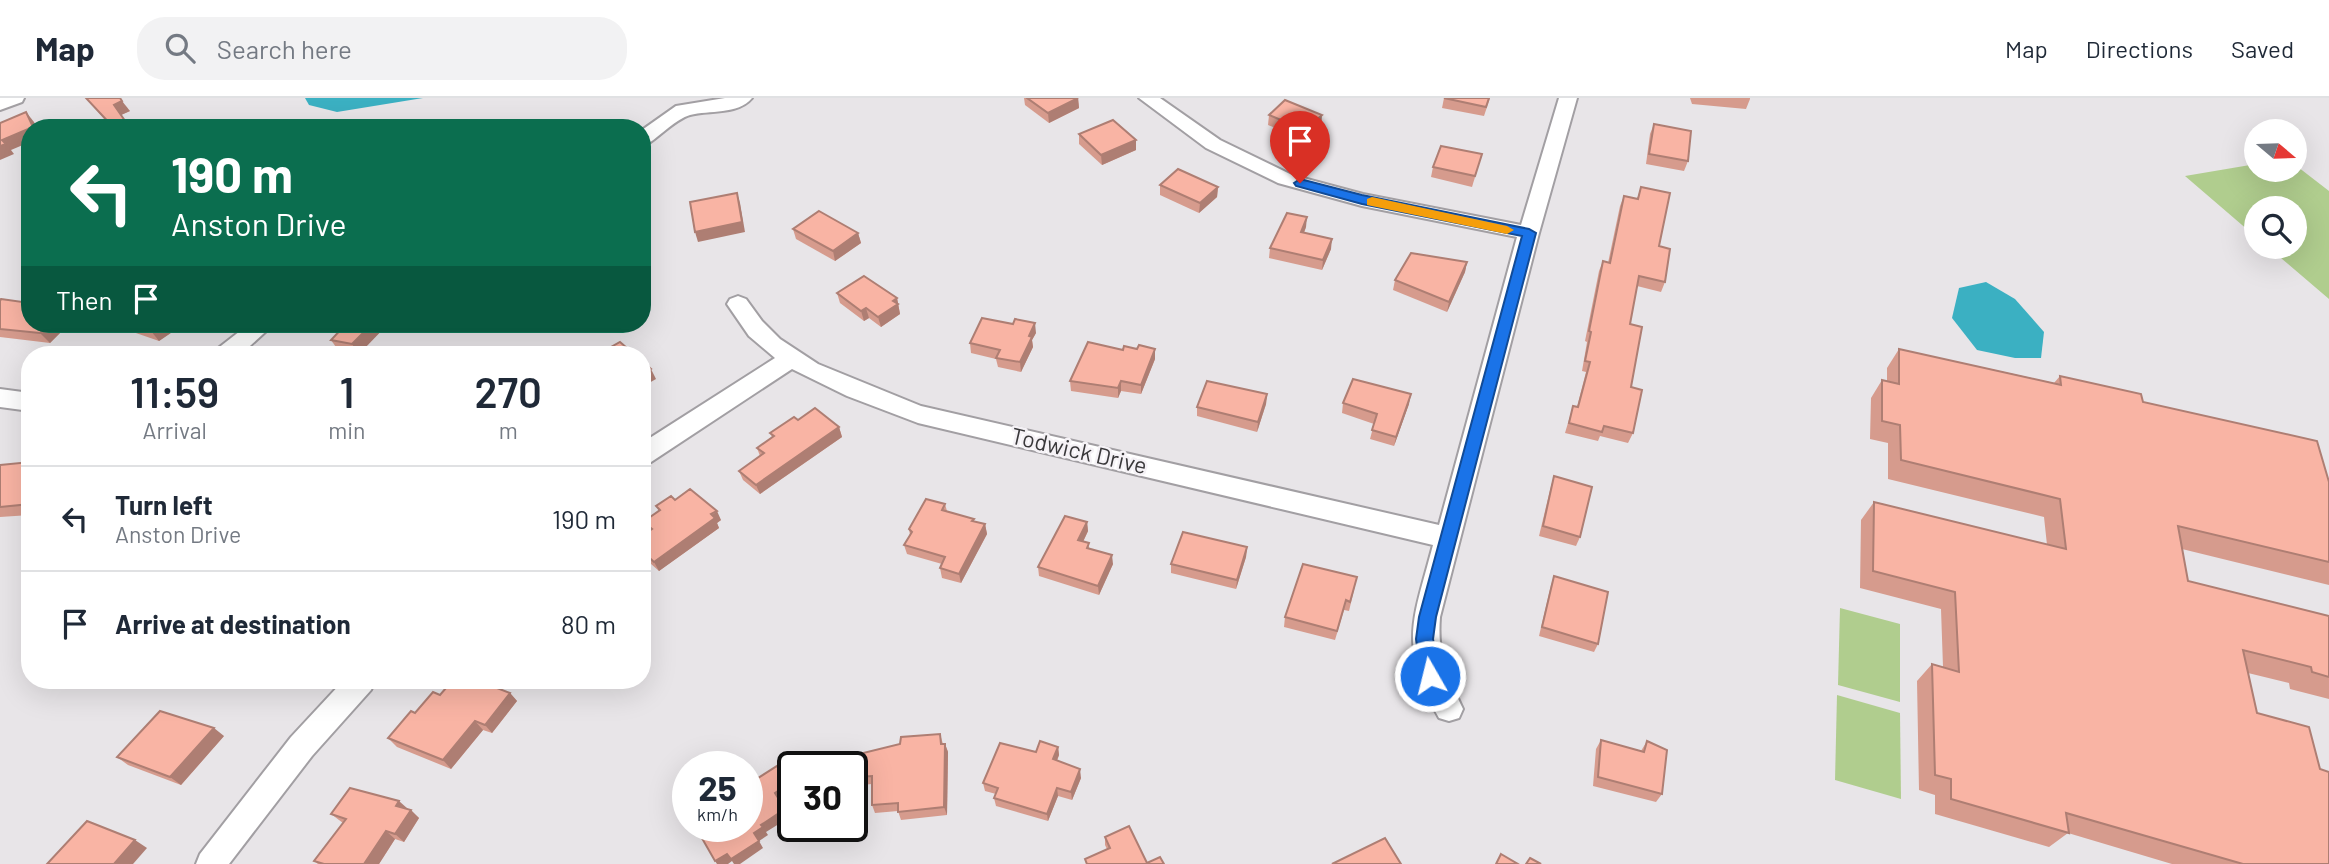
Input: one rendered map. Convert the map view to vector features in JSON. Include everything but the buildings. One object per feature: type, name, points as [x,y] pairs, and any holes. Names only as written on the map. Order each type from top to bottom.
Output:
[{"type":"street","points":[[0,104],[15,98]]},
{"type":"street","points":[[651,133],[683,110],[717,107],[743,98]]},
{"type":"street","points":[[1148,98],[1213,144],[1285,179],[1375,202],[1529,233]]},
{"type":"street","points":[[1449,709],[1430,676],[1424,639],[1427,617],[1529,233],[1568,98]]},
{"type":"street","name":"Todwick Drive","points":[[738,304],[759,332],[792,358],[849,389],[918,414],[1449,538]]},
{"type":"street","points":[[236,346],[252,333]]},
{"type":"street","points":[[651,450],[792,358]]},
{"type":"street","points":[[0,398],[21,401]]},
{"type":"street","points":[[211,864],[295,753],[353,689]]},
{"type":"green space","points":[[2244,166],[2244,182],[2307,182],[2307,174],[2329,191],[2329,299],[2282,259],[2307,259],[2307,196],[2244,196],[2244,227],[2185,176]]},
{"type":"green space","points":[[1840,608],[1900,624],[1900,702],[1838,685]]},
{"type":"green space","points":[[1837,695],[1900,713],[1901,799],[1835,780]]},
{"type":"water","points":[[305,98],[423,98],[337,112],[309,105]]},
{"type":"water","points":[[1986,282],[2015,299],[2044,332],[2041,358],[2015,358],[1977,350],[1952,318],[1959,288]]},
{"type":"slow traffic","points":[[1372,202],[1507,230]]},
{"type":"route","points":[[1300,183],[1362,200],[1529,233],[1427,617],[1424,639],[1430,676]]}]
